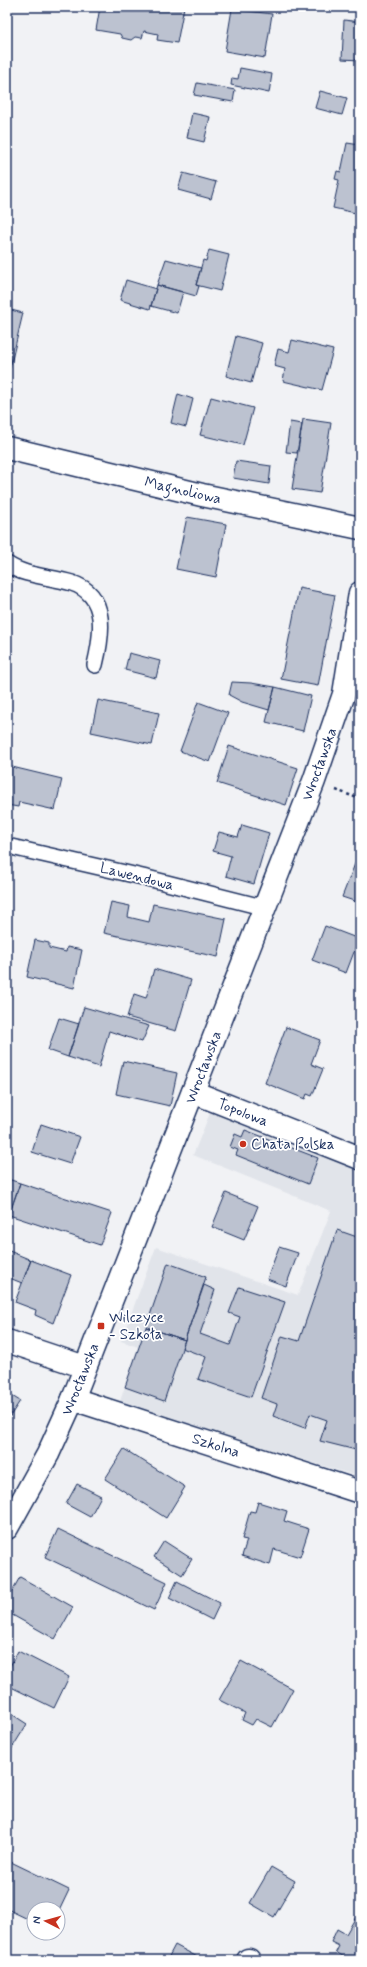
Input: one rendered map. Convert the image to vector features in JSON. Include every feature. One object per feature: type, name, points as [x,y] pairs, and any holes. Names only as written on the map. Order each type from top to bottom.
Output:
[{"type":"street","name":"Magnoliowa","points":[[7,450],[202,495],[360,528]]},
{"type":"street","name":"Wrocławska","points":[[7,1528],[48,1454],[73,1399],[266,908],[322,758],[344,694],[360,592]]},
{"type":"street","name":"Topolowa","points":[[193,1092],[360,1158]]},
{"type":"street","points":[[7,1341],[85,1367]]},
{"type":"street","name":"Szkolna","points":[[73,1399],[360,1492]]},
{"type":"lane","points":[[7,564],[31,574],[71,583],[81,587],[91,595],[98,606],[101,625],[100,643],[95,665]]},
{"type":"lane","name":"Lawendowa","points":[[7,846],[147,878],[266,908]]},
{"type":"shaded area","points":[[212,1108],[360,1167],[360,1477],[119,1404],[138,1347],[121,1341],[156,1247],[298,1295],[331,1211],[193,1155]]},
{"type":"building","points":[[100,7],[184,7],[177,43],[157,40],[158,34],[144,31],[142,38],[135,37],[131,40],[122,38],[120,34],[96,30]]},
{"type":"building","points":[[232,9],[272,14],[265,58],[225,51]]},
{"type":"building","points":[[344,20],[360,22],[360,60],[342,59]]},
{"type":"building","points":[[240,68],[272,74],[269,93],[231,85],[232,78],[238,79]]},
{"type":"building","points":[[197,83],[235,90],[233,102],[194,95]]},
{"type":"building","points":[[320,91],[347,98],[342,115],[315,108]]},
{"type":"building","points":[[192,113],[210,117],[204,142],[187,138]]},
{"type":"building","points":[[347,143],[360,145],[360,214],[333,208],[339,180],[335,179],[337,171],[341,172]]},
{"type":"building","points":[[183,173],[216,182],[211,199],[178,190]]},
{"type":"building","points":[[209,250],[229,255],[220,291],[196,285],[203,260],[206,261]]},
{"type":"building","points":[[166,259],[201,268],[196,285],[199,286],[196,296],[157,285]]},
{"type":"building","points":[[126,280],[156,289],[150,309],[120,300]]},
{"type":"building","points":[[157,285],[183,292],[177,313],[151,306]]},
{"type":"building","points":[[7,309],[23,313],[10,368],[7,368]]},
{"type":"building","points":[[236,336],[262,343],[251,383],[226,376]]},
{"type":"building","points":[[292,340],[333,350],[322,390],[283,381],[285,369],[274,366],[278,349],[289,352]]},
{"type":"building","points":[[178,394],[193,399],[186,427],[171,423]]},
{"type":"building","points":[[211,397],[253,408],[243,445],[200,435]]},
{"type":"building","points":[[303,419],[331,423],[320,493],[292,489]]},
{"type":"building","points":[[290,422],[302,424],[297,453],[286,452]]},
{"type":"building","points":[[236,461],[271,466],[269,484],[233,478]]},
{"type":"building","points":[[187,517],[226,524],[216,577],[176,569]]},
{"type":"building","points":[[299,588],[335,595],[318,686],[281,679]]},
{"type":"building","points":[[129,653],[160,661],[156,678],[125,670]]},
{"type":"building","points":[[232,682],[251,683],[275,687],[269,710],[242,702],[229,695]]},
{"type":"building","points":[[275,687],[311,696],[303,731],[266,722]]},
{"type":"building","points":[[98,700],[159,713],[152,745],[91,732]]},
{"type":"building","points":[[198,702],[228,713],[210,762],[180,751]]},
{"type":"building","points":[[229,746],[298,768],[286,805],[217,783]]},
{"type":"building","points":[[8,766],[62,779],[55,810],[19,802],[18,807],[7,805]]},
{"type":"building","points":[[242,825],[269,833],[254,884],[226,876],[231,856],[213,851],[219,832],[238,837]]},
{"type":"building","points":[[360,851],[360,903],[342,897],[358,856],[356,855],[358,855]]},
{"type":"building","points":[[111,902],[130,906],[128,917],[149,922],[153,904],[226,919],[218,957],[104,933]]},
{"type":"building","points":[[325,926],[359,939],[346,973],[312,960]]},
{"type":"building","points":[[35,940],[49,943],[49,948],[66,952],[67,947],[82,950],[74,988],[27,977]]},
{"type":"building","points":[[154,969],[191,980],[176,1031],[127,1017],[134,994],[146,998]]},
{"type":"building","points":[[84,1007],[149,1026],[142,1042],[109,1031],[99,1067],[68,1057]]},
{"type":"building","points":[[59,1018],[79,1024],[68,1057],[48,1050]]},
{"type":"building","points":[[286,1027],[320,1040],[311,1064],[323,1069],[312,1096],[307,1094],[305,1099],[265,1083]]},
{"type":"building","points":[[123,1061],[177,1073],[170,1106],[116,1094]]},
{"type":"building","points":[[41,1124],[80,1137],[70,1164],[32,1152]]},
{"type":"building","points":[[245,1130],[318,1158],[308,1184],[236,1155],[238,1150],[230,1147],[235,1134],[242,1137]]},
{"type":"building","points":[[8,1179],[20,1183],[9,1215],[7,1215]]},
{"type":"building","points":[[20,1183],[112,1213],[100,1245],[9,1215]]},
{"type":"building","points":[[226,1193],[258,1206],[244,1240],[212,1227]]},
{"type":"building","points":[[337,1230],[360,1238],[360,1451],[320,1441],[327,1420],[310,1414],[305,1428],[302,1427],[273,1416],[277,1404],[261,1398],[282,1336],[299,1341]]},
{"type":"building","points":[[279,1247],[298,1253],[286,1286],[267,1279]]},
{"type":"building","points":[[7,1250],[31,1260],[22,1283],[7,1277]]},
{"type":"building","points":[[31,1260],[71,1275],[53,1323],[35,1315],[36,1310],[15,1302]]},
{"type":"building","points":[[168,1263],[206,1277],[185,1340],[146,1327]]},
{"type":"building","points":[[204,1285],[215,1290],[200,1334],[230,1345],[240,1317],[229,1313],[239,1287],[285,1302],[251,1397],[198,1379],[206,1357],[182,1348]]},
{"type":"building","points":[[146,1327],[185,1340],[164,1401],[125,1387]]},
{"type":"building","points":[[7,1393],[20,1401],[7,1421]]},
{"type":"building","points":[[124,1449],[185,1487],[166,1518],[105,1479]]},
{"type":"building","points":[[77,1484],[101,1496],[90,1517],[66,1504]]},
{"type":"building","points":[[258,1502],[287,1511],[284,1521],[309,1529],[300,1557],[274,1549],[270,1565],[242,1556],[247,1540],[242,1539],[250,1511],[255,1512]]},
{"type":"building","points":[[58,1529],[167,1582],[154,1610],[45,1557]]},
{"type":"building","points":[[164,1541],[192,1559],[182,1575],[154,1557]]},
{"type":"building","points":[[20,1577],[73,1607],[55,1639],[7,1612],[7,1600]]},
{"type":"building","points":[[177,1581],[220,1603],[212,1620],[169,1598]]},
{"type":"building","points":[[18,1651],[69,1677],[54,1708],[7,1685],[7,1672]]},
{"type":"building","points":[[241,1661],[293,1689],[272,1727],[256,1719],[252,1725],[242,1720],[245,1713],[219,1700]]},
{"type":"building","points":[[7,1711],[27,1724],[9,1753],[7,1752]]},
{"type":"building","points":[[9,1861],[69,1890],[64,1901],[26,1901],[26,1918],[7,1909],[7,1865]]},
{"type":"building","points":[[271,1867],[295,1881],[274,1917],[250,1903]]},
{"type":"building","points":[[360,1910],[360,1960],[349,1960],[336,1952],[339,1946],[331,1942],[337,1929],[346,1934]]},
{"type":"building","points":[[175,1945],[203,1960],[167,1960]]},
{"type":"place","name":"Chata Polska","points":[[243,1144]]},
{"type":"place","name":"Wilczyce - Szkoła","points":[[101,1326]]}]
